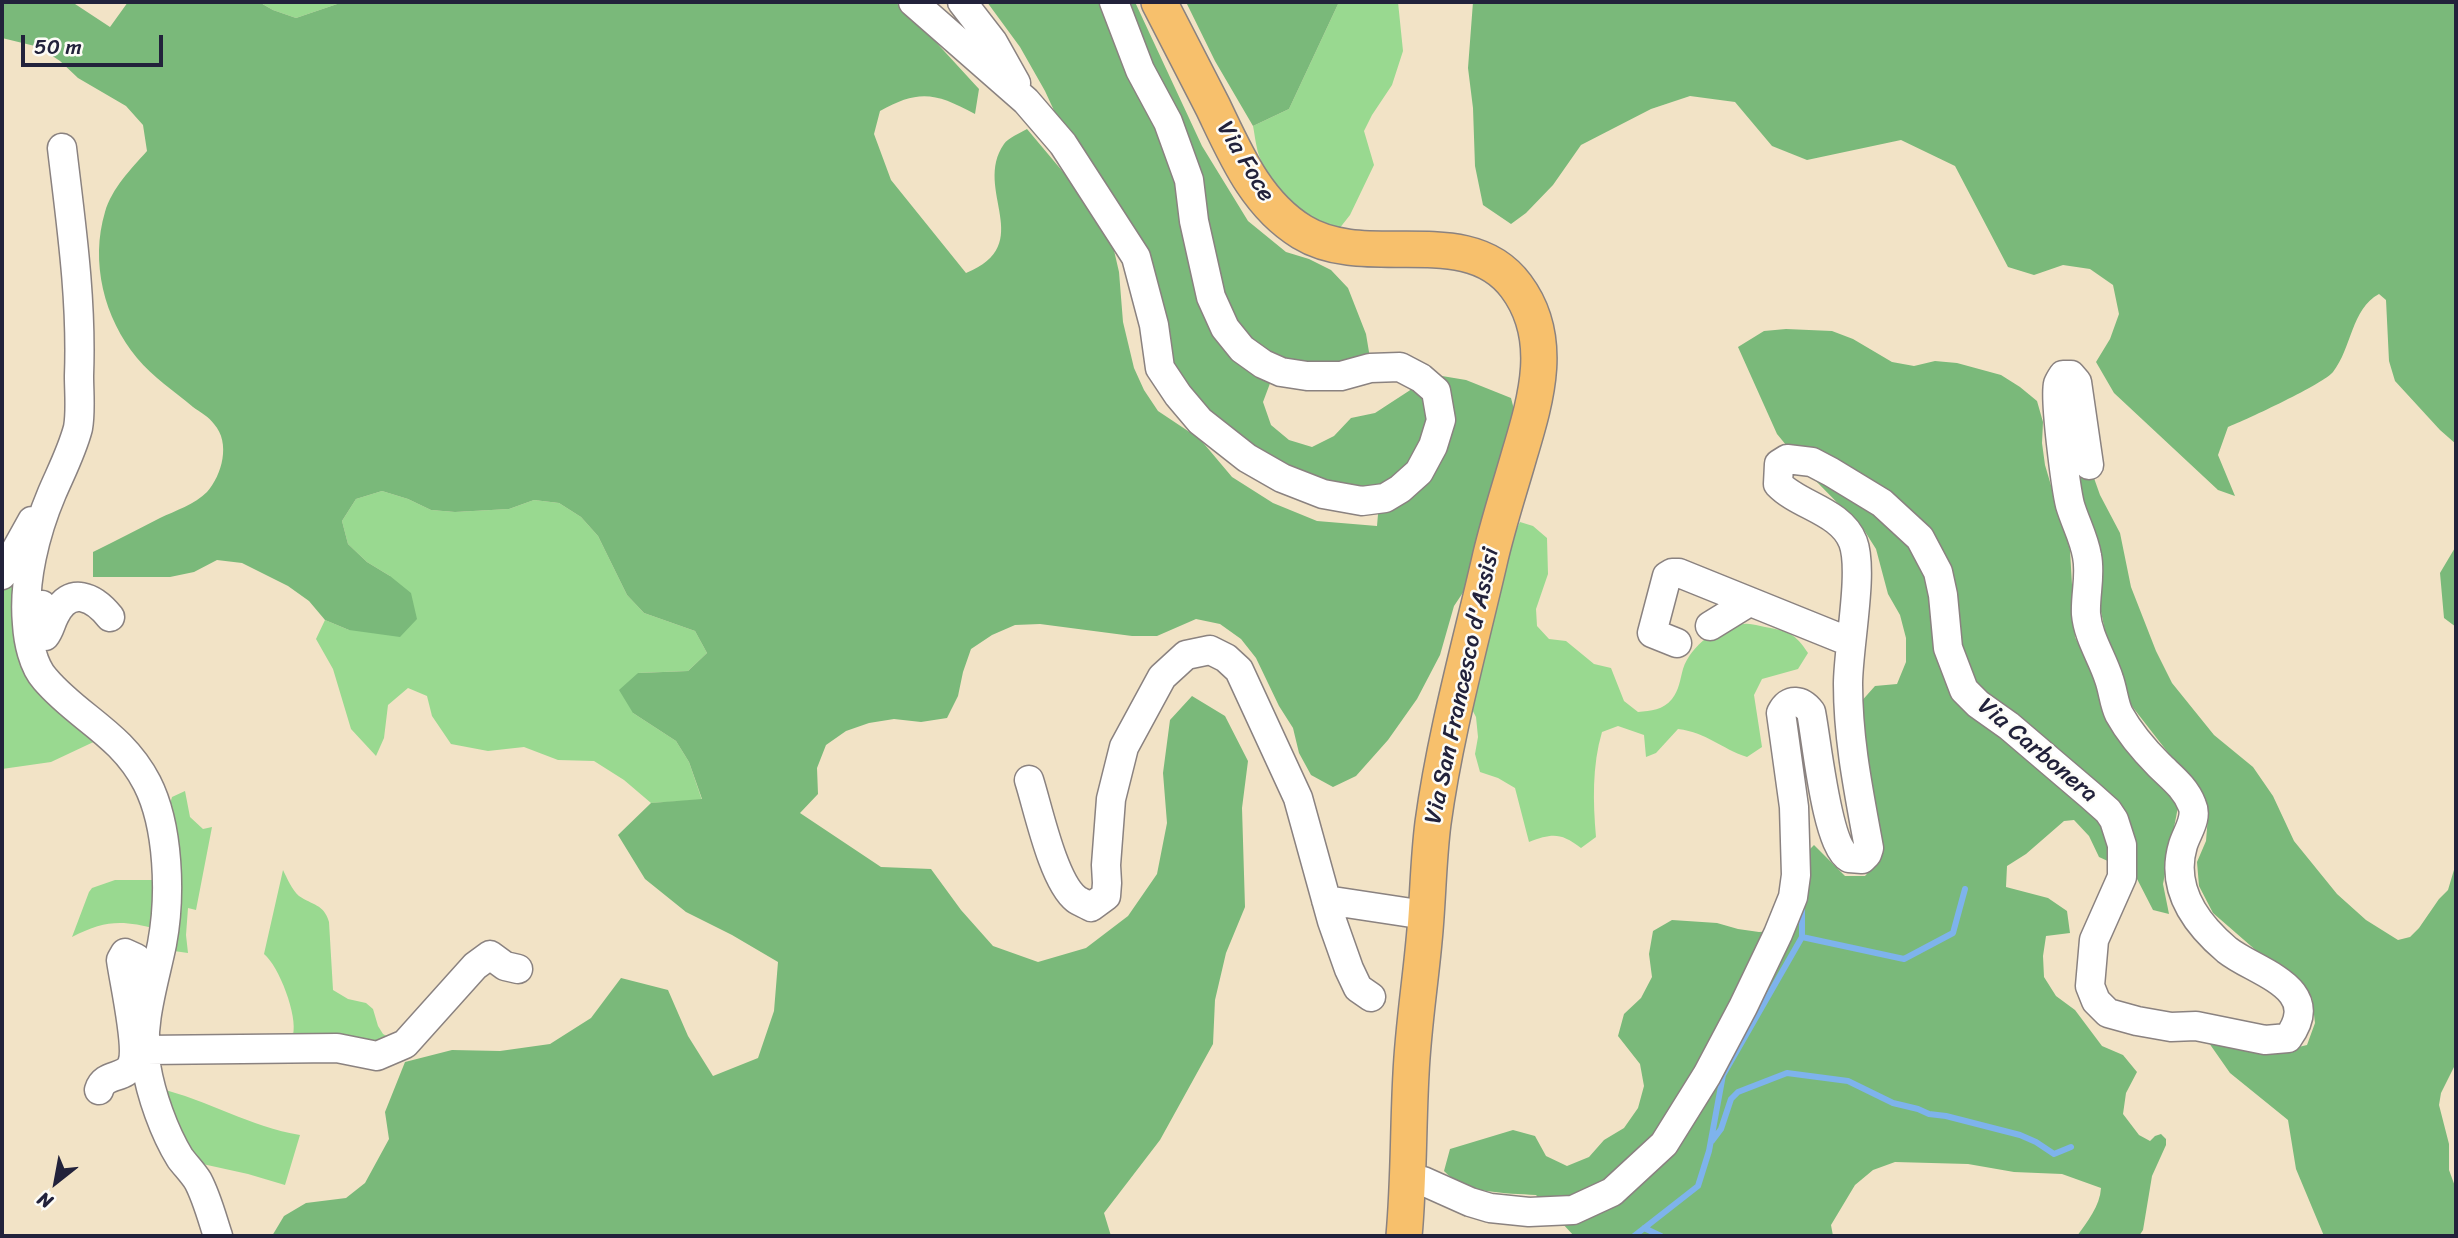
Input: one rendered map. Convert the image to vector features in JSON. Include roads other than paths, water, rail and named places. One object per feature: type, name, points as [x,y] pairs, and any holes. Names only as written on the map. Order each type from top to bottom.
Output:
[{"type":"main road","name":"Via Foce","points":[[1159,2],[1248,176],[1279,215],[1320,242],[1348,248],[1453,250],[1471,255]]},
{"type":"main road","name":"Via San Francesco d'Assisi","points":[[1404,1236],[1413,1038],[1433,824],[1443,764],[1496,532],[1535,403],[1539,376],[1540,349],[1530,307],[1515,284],[1500,268],[1471,255]]},
{"type":"street","points":[[913,2],[1026,101],[1063,144],[1136,257],[1154,325],[1160,368],[1178,396],[1200,421],[1247,458],[1282,478],[1323,494],[1362,501],[1385,498],[1401,489],[1419,472],[1433,446],[1441,419],[1436,391],[1400,367],[1370,368],[1341,376],[1307,376],[1281,372],[1263,364],[1242,349],[1225,328],[1211,297],[1194,221],[1189,180],[1168,122],[1140,70],[1114,2]]},
{"type":"street","points":[[962,2],[993,42],[1026,101]]},
{"type":"street","points":[[62,148],[76,265],[80,339],[78,426],[48,505],[26,591],[27,628],[34,657],[43,678],[128,753],[147,783],[160,816],[165,852],[166,899],[163,940],[147,1010],[148,1074],[164,1125],[179,1156],[198,1182],[218,1236]]},
{"type":"street","name":"Via Carbonera","points":[[1408,1180],[1423,1181],[1469,1202],[1490,1208],[1529,1212],[1573,1210],[1612,1192],[1664,1144],[1690,1105],[1743,1007],[1793,897],[1796,874],[1794,807],[1781,713],[1786,704],[1801,702],[1811,712],[1825,799],[1838,848],[1849,858],[1861,859],[1867,854],[1869,848],[1851,754],[1848,684],[1857,561],[1853,541],[1845,529],[1830,517],[1786,492],[1778,484],[1779,464],[1787,458],[1812,462],[1831,472],[1882,503],[1920,538],[1938,572],[1948,648],[1964,690],[2090,795],[2114,820],[2122,845],[2122,877],[2094,940],[2090,986],[2095,1001],[2108,1013],[2137,1021],[2171,1027],[2196,1026],[2265,1040],[2288,1038],[2297,1022],[2299,1008],[2293,993],[2219,943],[2191,911],[2178,880],[2183,846],[2192,824],[2194,807],[2180,784],[2157,763],[2119,713],[2090,634],[2086,614],[2087,556],[2070,503],[2057,402],[2058,384],[2063,375],[2071,375],[2077,382],[2088,465]]},
{"type":"street","points":[[2,575],[34,516],[41,506],[48,505]]},
{"type":"street","points":[[1677,643],[1652,633],[1667,576],[1672,573],[1679,573],[1850,642]]},
{"type":"street","points":[[26,591],[40,597],[43,606],[42,635],[48,635],[56,612],[79,596],[94,600],[110,617]]},
{"type":"street","points":[[1710,626],[1749,602]]},
{"type":"street","points":[[1029,780],[1050,851],[1064,884],[1074,898],[1091,907],[1106,896],[1105,865],[1111,799],[1124,747],[1162,677],[1186,655],[1209,650],[1226,658],[1239,670],[1298,798],[1326,900],[1349,969],[1358,988],[1371,996]]},
{"type":"street","points":[[1326,900],[1425,915]]},
{"type":"street","points":[[99,1090],[106,1079],[127,1072],[132,1065],[132,1024],[121,960],[125,953],[136,958],[139,1003],[147,1010]]},
{"type":"street","points":[[146,1050],[337,1048],[377,1056],[405,1044],[475,967],[490,956],[511,969],[518,969]]},
{"type":"waterway","points":[[1802,937],[1904,959],[1953,933],[1965,889]]},
{"type":"waterway","points":[[1634,1236],[1698,1186],[1709,1151],[1723,1075],[1802,937],[1802,906]]},
{"type":"waterway","points":[[1712,1141],[1721,1129],[1731,1099],[1738,1092],[1787,1073],[1848,1081],[1893,1103],[2020,1135],[2054,1154],[2071,1147]]},
{"type":"waterway","points":[[1644,1228],[1661,1236]]}]
